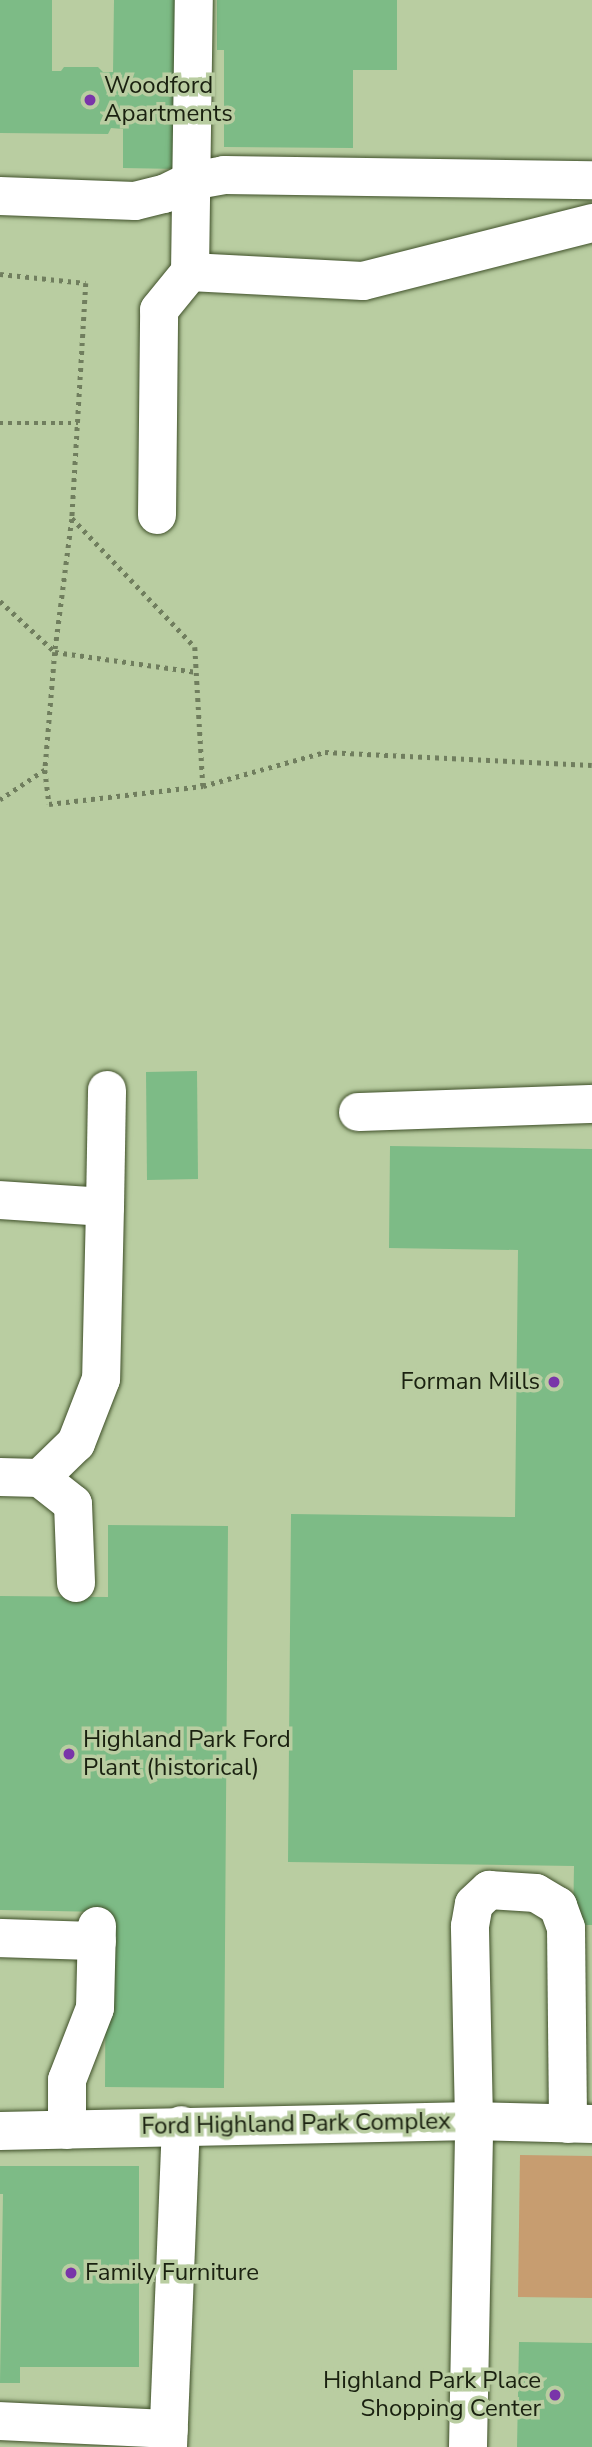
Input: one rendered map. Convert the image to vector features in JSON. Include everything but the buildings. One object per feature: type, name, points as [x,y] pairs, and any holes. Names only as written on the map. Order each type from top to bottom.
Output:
[{"type":"lane","points":[[157,515],[159,310],[190,272],[194,0]]},
{"type":"lane","points":[[0,196],[135,201],[164,194],[191,181],[224,175],[592,180]]},
{"type":"lane","points":[[190,272],[363,281],[592,223]]},
{"type":"lane","points":[[40,1478],[76,1443],[101,1379],[107,1090]]},
{"type":"lane","points":[[358,1112],[592,1104]]},
{"type":"lane","points":[[0,1200],[105,1206]]},
{"type":"lane","points":[[0,1477],[40,1478],[73,1504],[76,1583]]},
{"type":"lane","points":[[468,2447],[474,2121],[470,1926],[474,1904],[489,1891],[536,1893],[558,1906],[566,1928],[580,2124]]},
{"type":"lane","points":[[0,1938],[97,1933],[95,2008],[67,2080],[67,2130]]},
{"type":"lane","name":"Ford Highland Park Complex","points":[[0,2131],[181,2125],[474,2121],[580,2124]]},
{"type":"lane","points":[[0,2421],[169,2438],[181,2125]]},
{"type":"path","points":[[0,274],[86,283],[72,518],[55,652],[46,770],[49,804],[203,786],[325,752],[592,765]]},
{"type":"path","points":[[0,423],[78,423]]},
{"type":"path","points":[[72,518],[195,647],[203,786]]},
{"type":"path","points":[[0,601],[55,652],[197,672]]},
{"type":"path","points":[[0,800],[46,770]]},
{"type":"shaded area","points":[[520,2155],[592,2156],[592,2298],[518,2297]]},
{"type":"place","name":"Woodford Apartments","points":[[90,100]]},
{"type":"place","name":"Forman Mills","points":[[554,1382]]},
{"type":"place","name":"Highland Park Ford Plant (historical)","points":[[69,1754]]},
{"type":"place","name":"Family Furniture","points":[[71,2273]]},
{"type":"place","name":"Highland Park Place Shopping Center","points":[[555,2395]]}]
